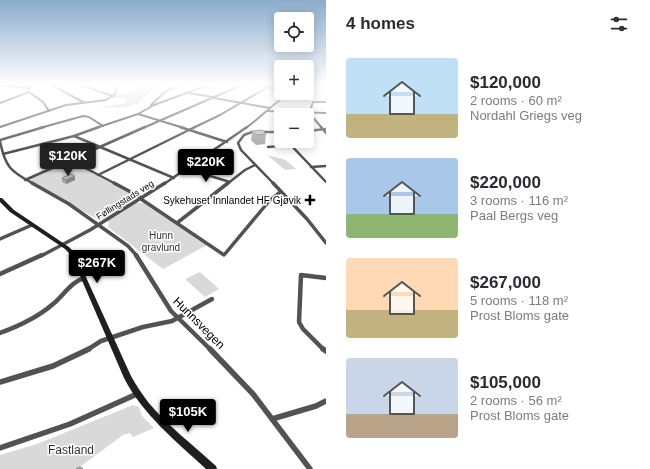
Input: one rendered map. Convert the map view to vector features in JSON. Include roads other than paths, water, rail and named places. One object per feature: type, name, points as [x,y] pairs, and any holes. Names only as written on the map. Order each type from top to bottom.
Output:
[{"type":"main road","points":[[0,199],[7,207],[73,254],[128,378],[137,394],[157,418],[213,469]]},
{"type":"street","points":[[46,106],[47,110],[49,110]]},
{"type":"street","points":[[0,127],[63,106]]},
{"type":"street","points":[[2,152],[74,136],[138,114],[151,106]]},
{"type":"street","points":[[25,180],[194,106]]},
{"type":"street","points":[[98,175],[236,106]]},
{"type":"street","points":[[258,106],[270,108]]},
{"type":"street","name":"Føllingstads veg","points":[[0,274],[63,246],[142,199],[246,129],[273,106]]},
{"type":"street","points":[[267,111],[274,112]]},
{"type":"street","points":[[314,113],[326,113]]},
{"type":"street","points":[[138,114],[227,142]]},
{"type":"street","points":[[0,140],[83,116],[89,117],[103,126]]},
{"type":"street","points":[[314,120],[326,133]]},
{"type":"street","points":[[246,129],[252,132]]},
{"type":"street","points":[[314,131],[326,129]]},
{"type":"street","points":[[274,132],[252,132],[244,135],[238,143],[241,150],[314,227],[326,243]]},
{"type":"street","points":[[74,136],[174,178]]},
{"type":"street","name":"Hunnsvegen","points":[[0,140],[2,152],[9,167],[25,180],[69,204],[128,246],[142,264],[164,302],[178,318],[240,379],[310,469]]},
{"type":"street","points":[[268,147],[274,146]]},
{"type":"street","points":[[293,148],[326,182]]},
{"type":"street","points":[[70,160],[148,202],[224,255],[270,200],[280,192]]},
{"type":"street","points":[[177,223],[251,166],[255,165]]},
{"type":"street","points":[[311,167],[326,166]]},
{"type":"street","points":[[187,169],[230,182]]},
{"type":"street","points":[[0,239],[32,225]]},
{"type":"street","points":[[326,278],[302,274],[299,322],[303,329],[326,351]]},
{"type":"street","points":[[0,333],[38,316],[78,280],[84,278]]},
{"type":"street","points":[[0,382],[53,366],[110,338],[143,327],[172,321],[212,299]]},
{"type":"street","points":[[0,448],[49,432],[108,408],[137,394]]},
{"type":"street","points":[[272,419],[316,406],[326,401]]},
{"type":"place","name":"Sykehuset Innlandet HF Gjøvik","points":[[310,200]]},
{"type":"park label","name":"Hunn gravlund","points":[[161,240]]},
{"type":"park label","name":"Fastland","points":[[71,450]]}]
